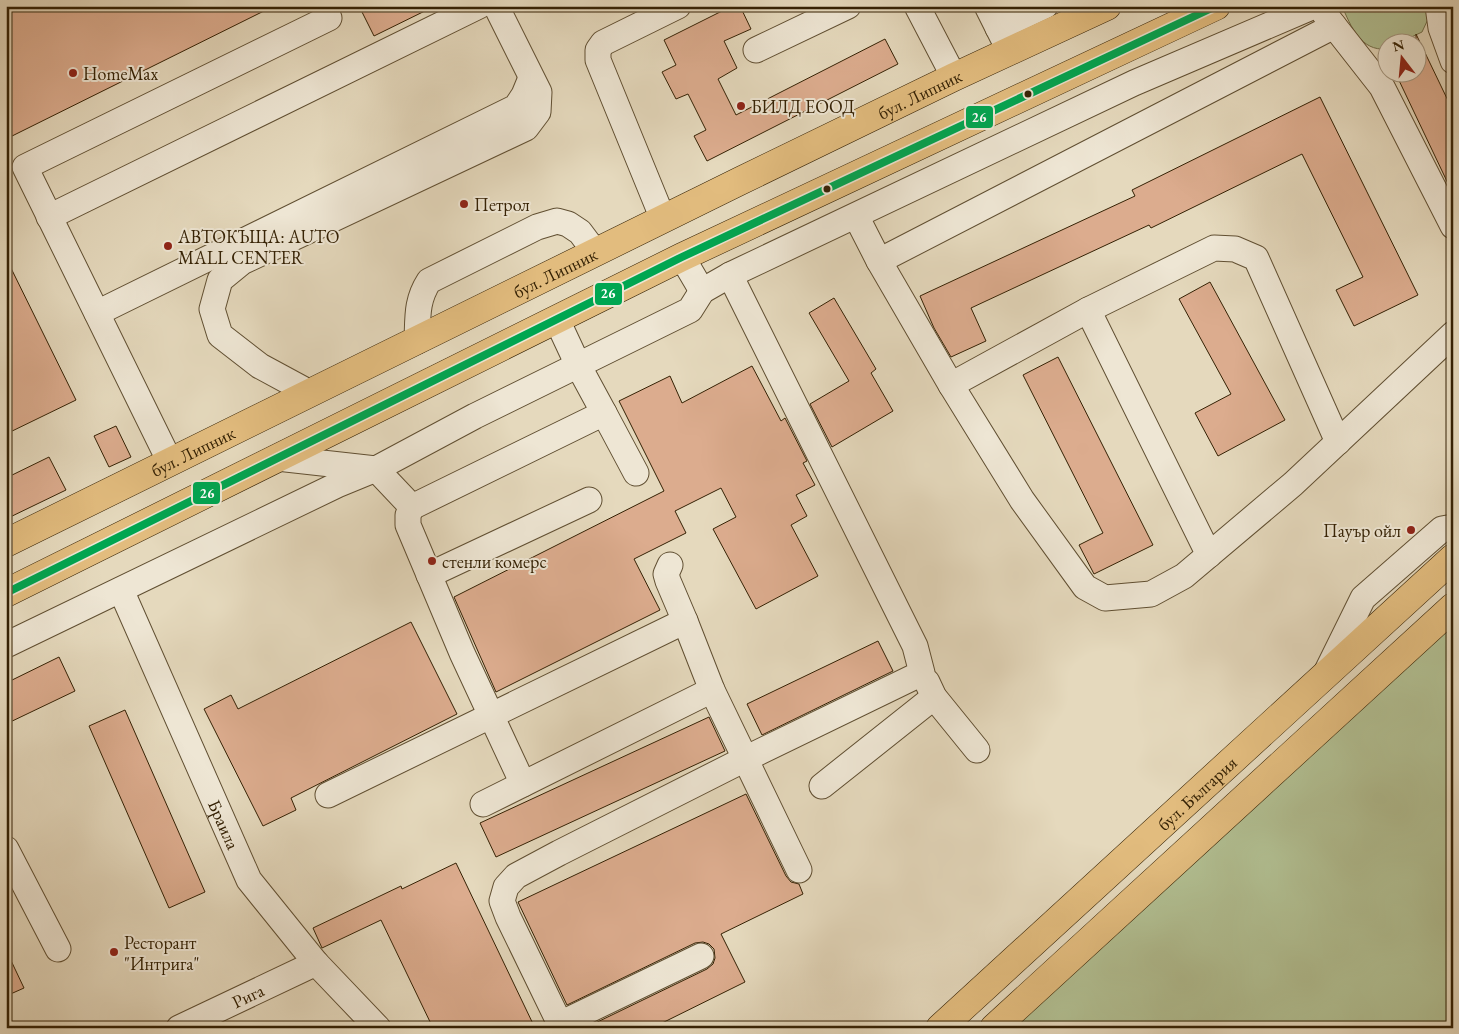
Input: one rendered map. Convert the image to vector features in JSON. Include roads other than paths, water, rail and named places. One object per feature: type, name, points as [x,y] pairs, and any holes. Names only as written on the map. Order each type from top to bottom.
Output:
[{"type":"main road","name":"бул. Липник","points":[[6,543],[954,77],[998,28],[1107,6]]},
{"type":"main road","points":[[6,593],[682,257],[1216,6]]},
{"type":"main road","points":[[663,219],[682,257]]},
{"type":"main road","name":"бул. България","points":[[940,1028],[1326,672],[1453,558]]},
{"type":"main road","name":"бул. България","points":[[994,1028],[1453,607]]},
{"type":"street","points":[[49,217],[479,6]]},
{"type":"street","points":[[310,393],[260,366],[220,335],[212,309],[220,280],[242,262],[526,128],[538,112],[539,92],[496,6]]},
{"type":"street","points":[[663,219],[598,60],[598,50],[604,43],[678,6]]},
{"type":"street","points":[[756,50],[848,6]]},
{"type":"street","points":[[917,6],[954,77]]},
{"type":"street","points":[[6,645],[338,485],[376,469],[475,416],[690,310],[702,291],[730,275],[1134,83],[1314,6]]},
{"type":"street","points":[[1319,6],[1382,87],[1452,222]]},
{"type":"street","points":[[1438,6],[1441,28],[1453,61]]},
{"type":"street","points":[[998,28],[1037,8]]},
{"type":"street","points":[[170,462],[25,167],[329,18]]},
{"type":"street","points":[[879,261],[1334,26]]},
{"type":"street","points":[[97,313],[516,107],[524,95],[531,78]]},
{"type":"street","points":[[856,216],[879,261],[951,385],[1022,500],[1085,588],[1105,598],[1151,594],[1184,576],[1293,484],[1453,334]]},
{"type":"street","points":[[418,341],[419,301],[429,281],[537,227],[557,222],[568,224],[580,232],[596,252]]},
{"type":"street","points":[[951,385],[1088,310],[1214,248],[1235,249],[1256,258],[1338,442]]},
{"type":"street","points":[[682,257],[702,291]]},
{"type":"street","points":[[730,275],[915,646],[922,672],[934,697],[977,750]]},
{"type":"street","points":[[1088,310],[1209,555]]},
{"type":"street","points":[[557,320],[578,365],[636,474]]},
{"type":"street","points":[[523,784],[462,653],[408,525],[408,515],[412,507],[604,413]]},
{"type":"street","points":[[277,458],[376,469],[412,507]]},
{"type":"street","points":[[429,575],[589,500]]},
{"type":"street","points":[[1326,672],[1363,598],[1442,528],[1453,527]]},
{"type":"street","points":[[670,565],[666,574],[668,582],[686,621],[712,690],[799,870]]},
{"type":"street","name":"Браила","points":[[121,590],[249,880],[316,963],[378,1028]]},
{"type":"street","points":[[328,795],[686,621]]},
{"type":"street","points":[[701,956],[560,1026],[508,917],[502,901],[506,887],[516,876],[559,853],[922,672]]},
{"type":"street","points":[[483,804],[712,690]]},
{"type":"street","points":[[822,786],[934,697]]},
{"type":"street","points":[[6,849],[58,949]]},
{"type":"street","name":"Рига","points":[[179,1028],[316,963]]},
{"type":"place","name":"HomeMax","points":[[73,73]]},
{"type":"place","name":"БИЛД ЕООД","points":[[741,106]]},
{"type":"place","name":"Петрол","points":[[464,204]]},
{"type":"place","name":"АВТОКЪЩА: AUTO MALL CENTER","points":[[168,246]]},
{"type":"place","name":"Пауър ойл","points":[[1411,530]]},
{"type":"place","name":"стенли комерс","points":[[432,561]]},
{"type":"place","name":"Ресторант \"Интрига\"","points":[[114,952]]}]
